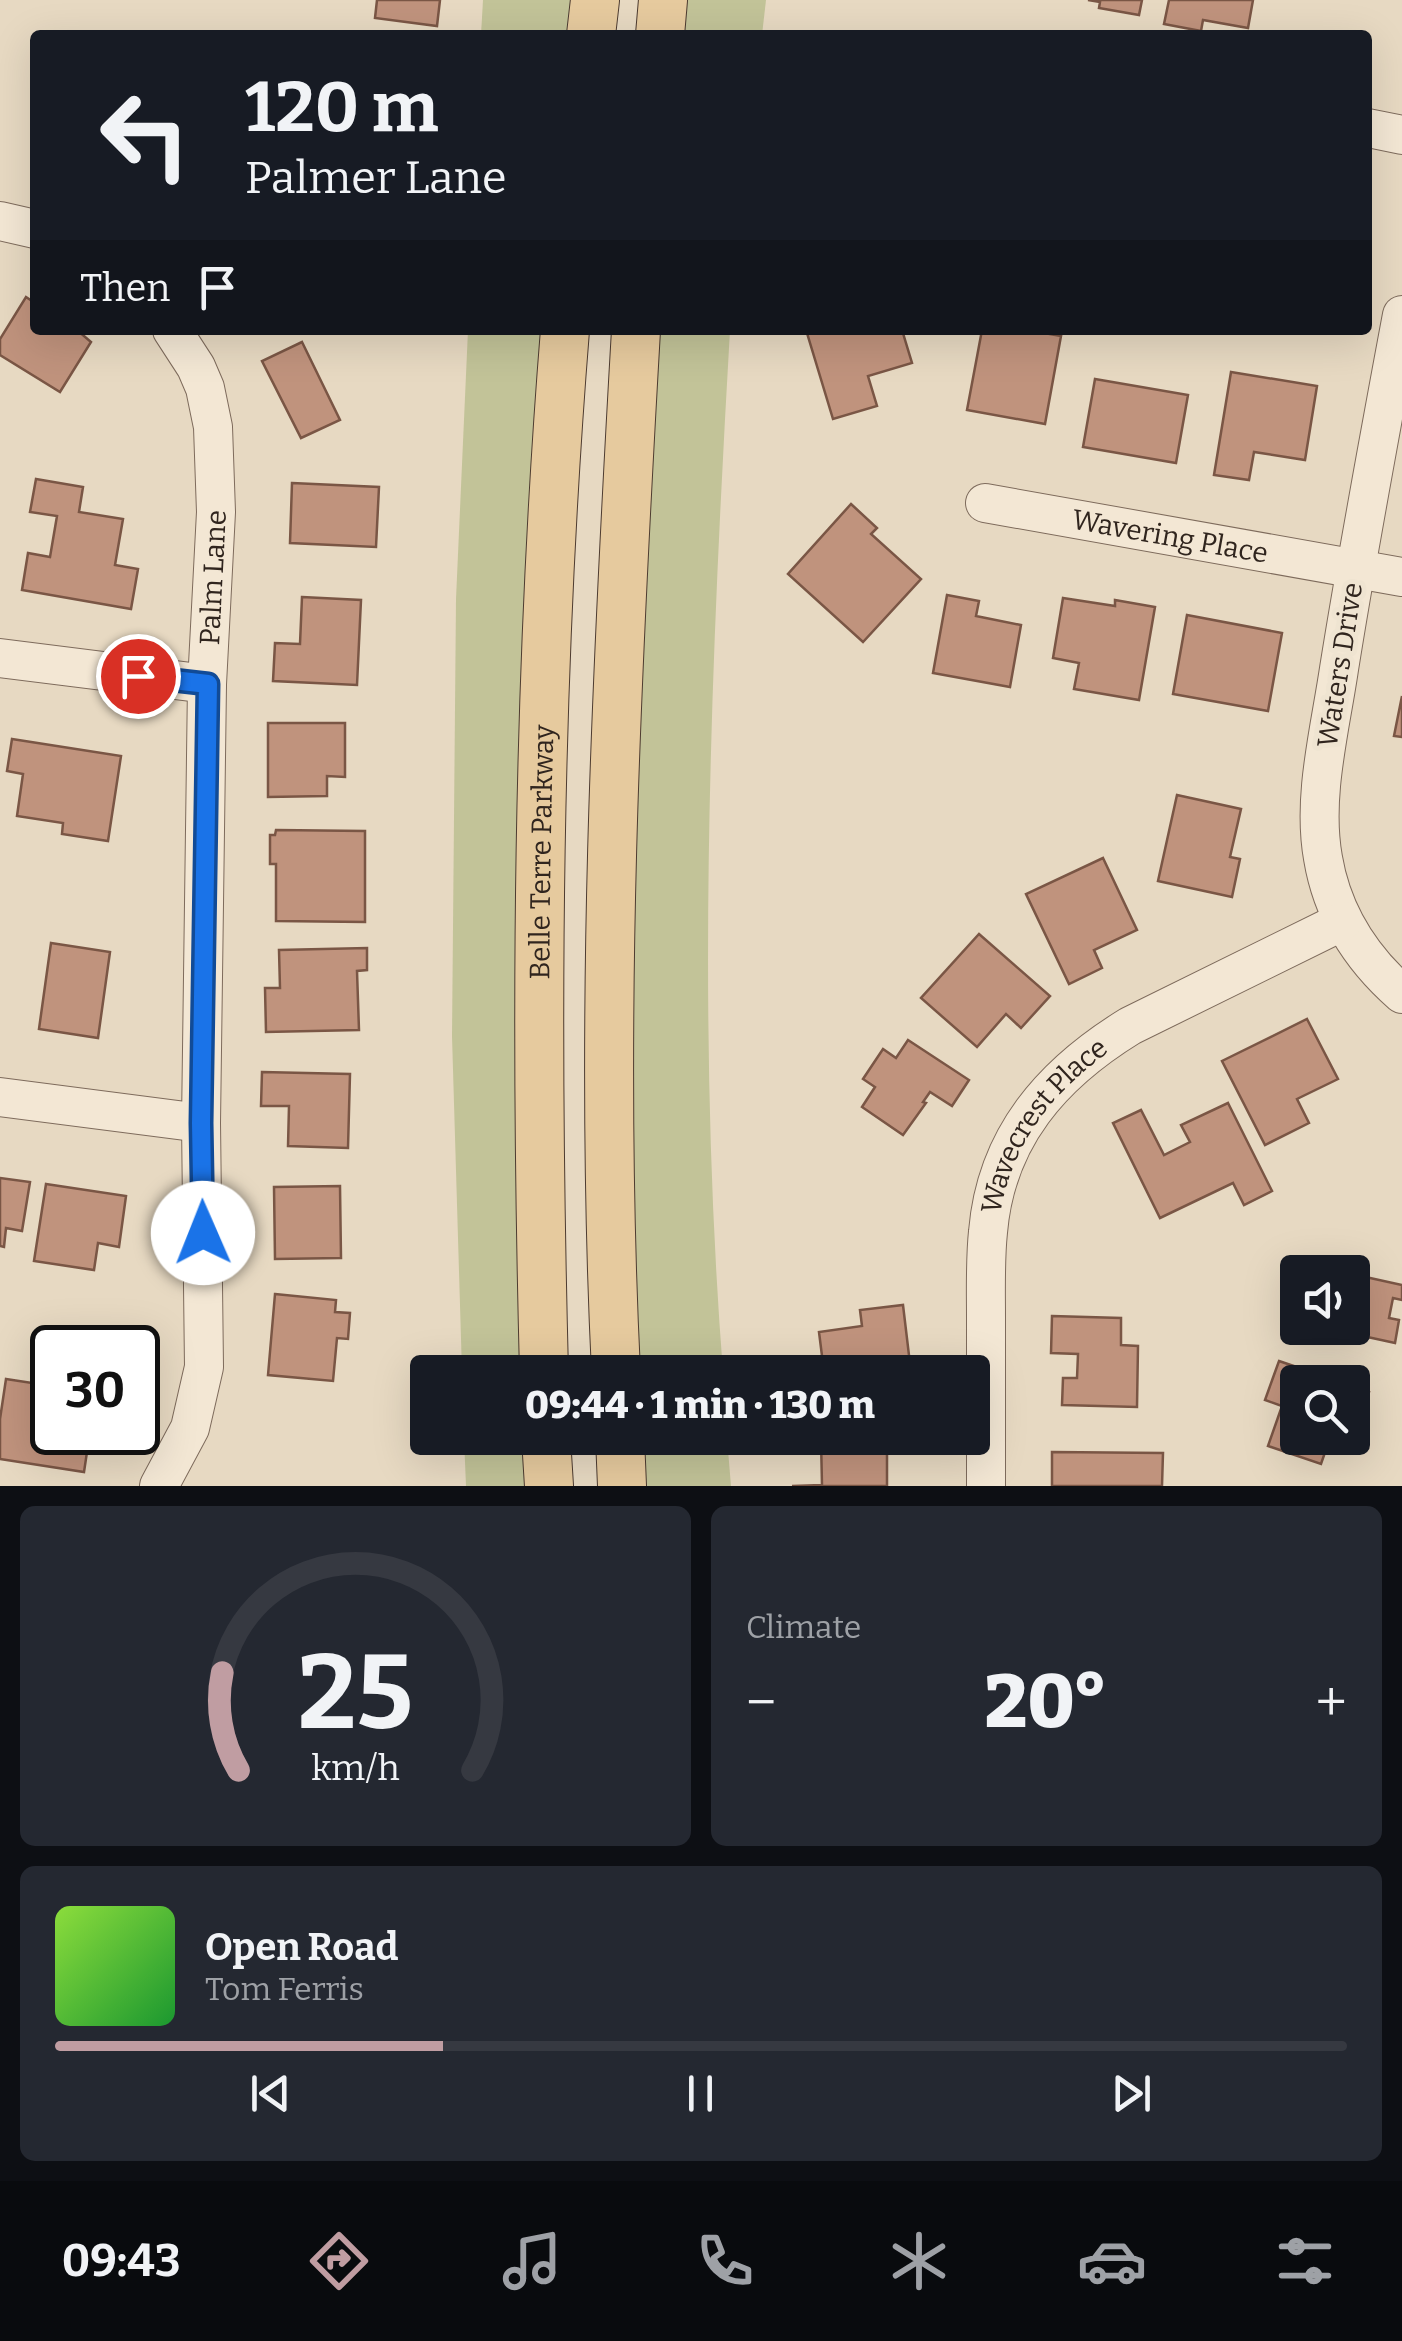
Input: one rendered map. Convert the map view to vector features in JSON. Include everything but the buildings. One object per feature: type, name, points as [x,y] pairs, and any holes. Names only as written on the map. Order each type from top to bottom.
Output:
[{"type":"main road","points":[[592,30],[595,0]]},
{"type":"main road","points":[[660,30],[663,0]]},
{"type":"main road","name":"Belle Terre Parkway","points":[[544,1355],[539,901],[546,611],[565,335]]},
{"type":"main road","points":[[616,1355],[611,878],[619,618],[636,335]]},
{"type":"main road","points":[[547,1455],[549,1486]]},
{"type":"main road","points":[[621,1455],[622,1486]]},
{"type":"street","points":[[1372,129],[1402,135]]},
{"type":"street","points":[[0,221],[30,228]]},
{"type":"street","name":"Waters Drive","points":[[1402,314],[1355,570],[1326,751],[1319,821],[1323,860],[1343,920],[1365,956],[1402,994]]},
{"type":"street","name":"Palm Lane","points":[[159,1486],[190,1428],[202,1388],[205,1344],[201,1123],[208,684],[216,512],[213,426],[201,377],[175,335]]},
{"type":"street","name":"Wavering Place","points":[[985,503],[1402,577]]},
{"type":"street","points":[[0,658],[208,684]]},
{"type":"street","name":"Wavecrest Place","points":[[986,1486],[988,1232],[1002,1169],[1030,1113],[1075,1064],[1116,1035],[1343,920]]},
{"type":"street","points":[[0,1098],[201,1123]]},
{"type":"green space","points":[[483,0],[576,0],[573,30],[481,30]]},
{"type":"green space","points":[[685,0],[766,0],[763,30],[682,30]]},
{"type":"green space","points":[[468,335],[549,335],[527,1355],[461,1355],[452,1036],[456,599]]},
{"type":"green space","points":[[656,335],[730,335],[712,721],[708,981],[722,1355],[634,1355],[628,1038],[648,437]]},
{"type":"green space","points":[[465,1455],[531,1455],[533,1486],[466,1486]]},
{"type":"green space","points":[[638,1455],[728,1455],[731,1486],[640,1486]]},
{"type":"route","points":[[138,676],[208,684],[201,1123],[203,1233]]}]
